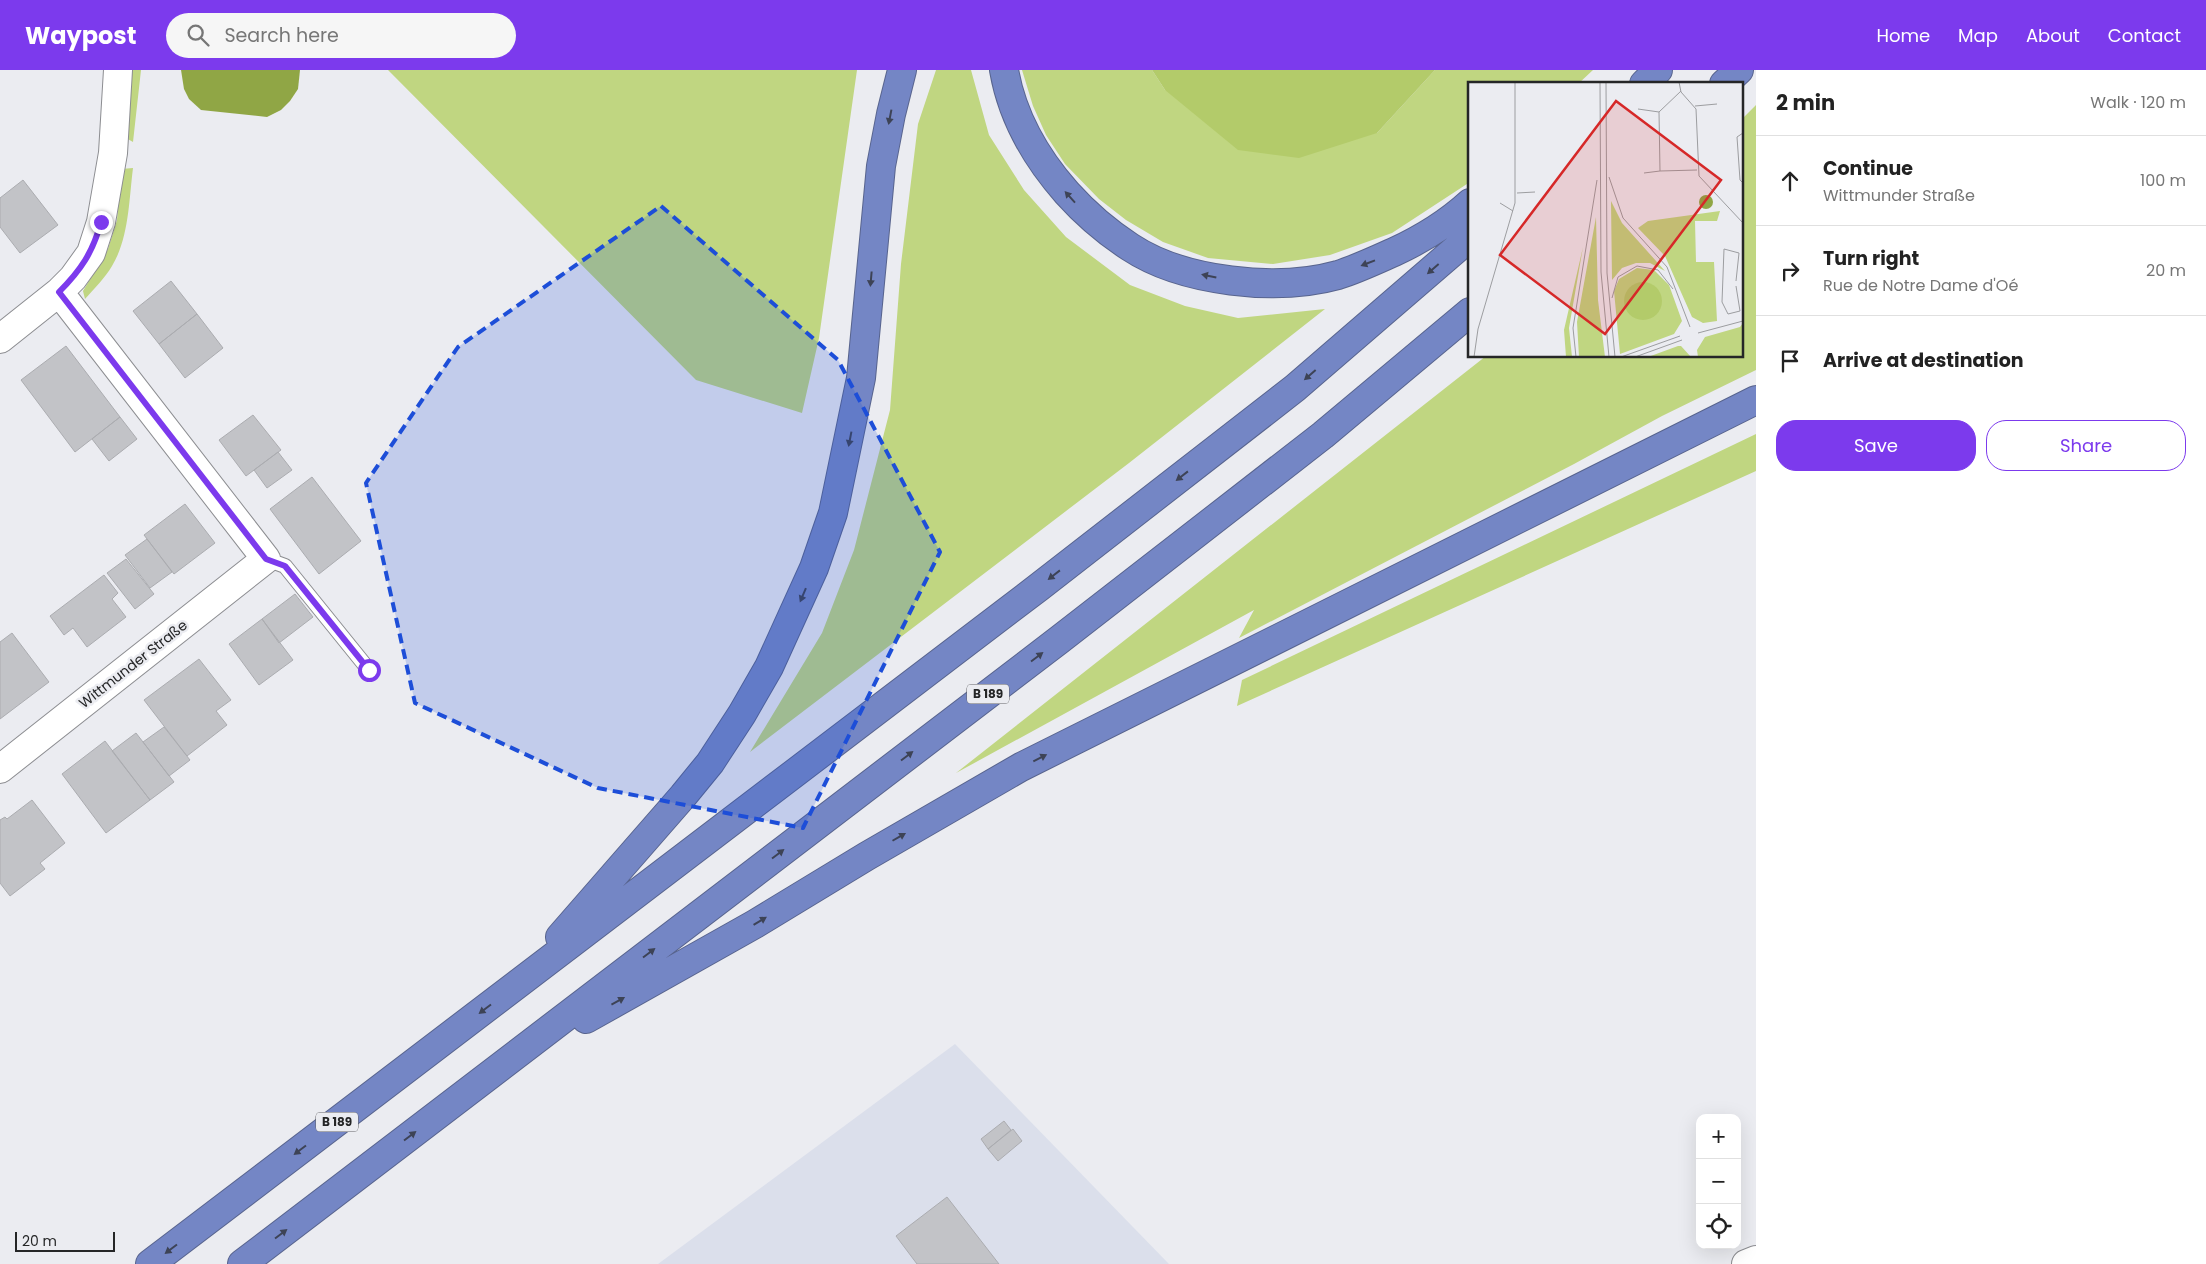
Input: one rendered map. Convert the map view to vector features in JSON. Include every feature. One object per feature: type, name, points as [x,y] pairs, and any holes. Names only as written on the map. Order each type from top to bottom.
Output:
[{"type":"highway","points":[[524,980],[710,763],[742,714],[769,667],[814,568],[833,513],[862,378],[881,166],[902,70]]},
{"type":"highway","points":[[1004,70],[1015,111],[1033,149],[1053,177],[1080,207],[1131,248],[1166,264],[1198,274],[1232,281],[1266,284],[1300,282],[1337,275],[1374,261],[1414,242],[1450,221],[1468,206]]},
{"type":"highway","points":[[1646,82],[1658,70]]},
{"type":"highway","points":[[1726,82],[1740,70]]},
{"type":"highway","name":"B 189","points":[[150,1264],[1023,599],[1294,388],[1468,239]]},
{"type":"highway","name":"B 189","points":[[242,1264],[1059,640],[1316,441],[1468,314]]},
{"type":"highway","points":[[499,1068],[755,924],[867,856],[1021,767],[1756,400]]},
{"type":"street","points":[[0,339],[59,292],[73,278],[91,253],[97,238],[113,153],[118,70]]},
{"type":"street","points":[[59,292],[266,559]]},
{"type":"street","name":"Wittmunder Straße","points":[[0,769],[266,559]]},
{"type":"street","points":[[1746,1264],[1756,1260]]},
{"type":"lane","points":[[266,559],[285,566],[369,670]]},
{"type":"highlighted area","points":[[661,206],[838,360],[940,552],[803,828],[598,788],[415,703],[366,483],[458,347]]},
{"type":"shaded area","points":[[132,70],[141,70],[133,142],[126,138]]},
{"type":"shaded area","points":[[181,70],[300,70],[298,89],[290,101],[281,110],[267,117],[201,110],[189,99],[184,89]]},
{"type":"shaded area","points":[[388,70],[857,70],[819,338],[802,413],[696,380]]},
{"type":"shaded area","points":[[936,70],[971,70],[989,135],[1024,190],[1066,237],[1130,285],[1185,306],[1238,318],[1325,309],[1129,463],[750,752],[822,633],[854,550],[890,410],[901,264],[918,124]]},
{"type":"shaded area","points":[[1022,70],[1152,70],[1165,90],[1377,133],[1435,70],[1593,70],[1580,82],[1468,82],[1468,183],[1392,233],[1330,255],[1273,264],[1208,258],[1163,242],[1126,220],[1099,199],[1065,164],[1046,135],[1033,106]]},
{"type":"shaded area","points":[[1152,70],[1435,70],[1377,133],[1299,158],[1238,150],[1165,90]]},
{"type":"shaded area","points":[[1756,105],[1756,370],[1662,416],[1574,464],[1239,638],[1254,610],[956,773],[1483,358],[1744,358],[1744,117]]},
{"type":"shaded area","points":[[133,168],[125,231],[118,255],[106,275],[85,299],[83,291],[108,249],[117,220],[121,169]]},
{"type":"shaded area","points":[[1756,434],[1756,471],[1237,706],[1242,680]]},
{"type":"shaded area","points":[[955,1044],[1169,1264],[658,1264]]},
{"type":"building","points":[[23,180],[58,225],[20,253],[0,227],[0,198]]},
{"type":"building","points":[[171,281],[197,314],[159,344],[133,311]]},
{"type":"building","points":[[197,314],[223,348],[185,378],[159,344]]},
{"type":"building","points":[[66,346],[120,417],[75,452],[21,380]]},
{"type":"building","points":[[253,415],[281,450],[246,476],[219,440]]},
{"type":"building","points":[[120,417],[137,439],[109,461],[92,439]]},
{"type":"building","points":[[278,452],[292,470],[267,488],[254,470]]},
{"type":"building","points":[[312,477],[361,541],[319,574],[270,509]]},
{"type":"building","points":[[185,504],[215,543],[174,574],[144,535]]},
{"type":"building","points":[[147,539],[172,572],[150,588],[125,555]]},
{"type":"building","points":[[126,559],[154,594],[135,609],[107,573]]},
{"type":"building","points":[[104,575],[118,593],[112,599],[126,617],[87,647],[73,628],[64,635],[50,616]]},
{"type":"building","points":[[295,594],[313,617],[279,643],[262,619]]},
{"type":"building","points":[[262,619],[293,660],[259,685],[229,644]]},
{"type":"building","points":[[12,633],[49,682],[0,719],[0,642]]},
{"type":"building","points":[[199,659],[231,700],[216,711],[227,725],[187,756],[144,700]]},
{"type":"building","points":[[164,727],[190,760],[169,776],[143,742]]},
{"type":"building","points":[[136,733],[174,782],[150,800],[112,751]]},
{"type":"building","points":[[105,741],[150,800],[106,833],[62,774]]},
{"type":"building","points":[[32,800],[65,843],[40,863],[45,869],[10,896],[0,883],[0,820],[5,817],[7,819]]},
{"type":"building","points":[[1004,1121],[1011,1130],[988,1149],[981,1139]]},
{"type":"building","points":[[1013,1129],[1022,1141],[998,1161],[988,1149]]},
{"type":"building","points":[[947,1197],[999,1264],[917,1264],[896,1236]]},
{"type":"route","points":[[101,222],[91,253],[73,278],[59,292],[266,559],[285,566],[369,670]]}]
